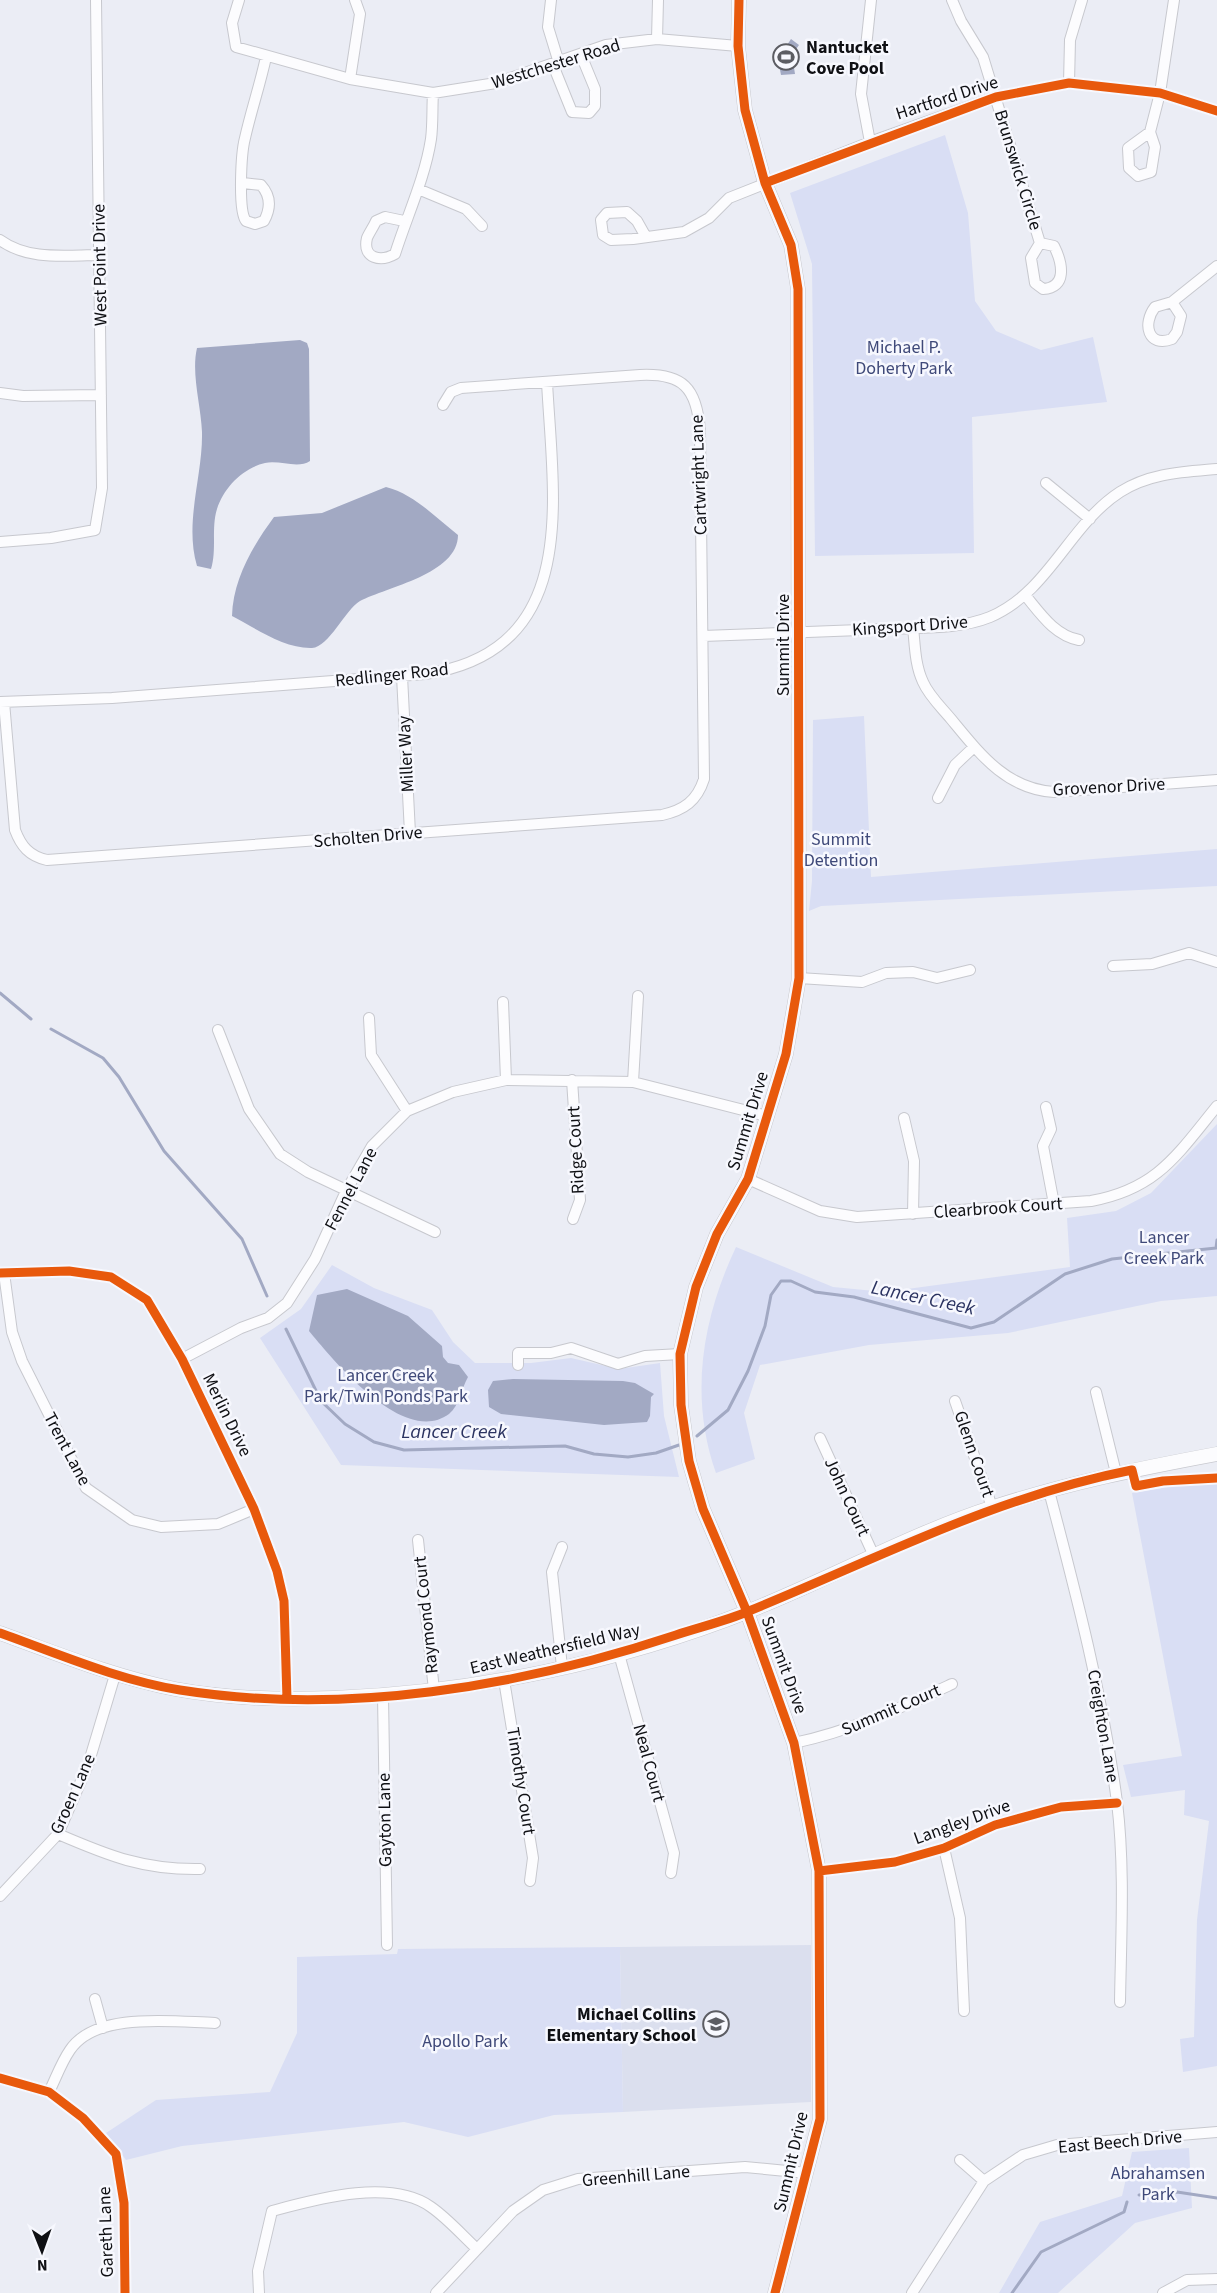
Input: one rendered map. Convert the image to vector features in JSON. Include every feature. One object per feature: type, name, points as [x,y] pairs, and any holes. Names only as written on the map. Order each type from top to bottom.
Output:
[{"type":"street","name":"West Point Drive","points":[[0,542],[51,538],[95,530],[102,488],[96,0]]},
{"type":"street","name":"Westchester Road","points":[[239,0],[232,23],[236,46],[266,57],[350,79],[433,93],[496,83],[606,45],[657,39],[738,46]]},
{"type":"street","points":[[350,79],[360,14],[355,0]]},
{"type":"street","points":[[551,0],[548,27],[556,64],[573,112],[589,113],[595,106],[595,89],[581,55]]},
{"type":"street","points":[[657,39],[658,0]]},
{"type":"street","name":"Summit Drive","points":[[739,0],[738,46],[745,110],[765,183],[790,245],[798,289],[799,978],[786,1054],[748,1179],[717,1234],[696,1287],[680,1354],[681,1405],[689,1461],[703,1509],[747,1612],[794,1743],[819,1871],[820,2119],[775,2293]]},
{"type":"street","points":[[870,142],[861,94],[871,0]]},
{"type":"street","name":"Brunswick Circle","points":[[952,0],[983,57],[1040,243]]},
{"type":"street","points":[[1069,83],[1070,40],[1082,0]]},
{"type":"street","points":[[1150,132],[1160,93],[1174,0]]},
{"type":"street","points":[[243,183],[244,140],[257,99],[266,57]]},
{"type":"street","name":"Hartford Drive","points":[[646,237],[684,232],[708,218],[729,198],[870,142],[996,97],[1069,83],[1160,93],[1217,111]]},
{"type":"street","points":[[404,221],[418,189],[431,139],[433,93]]},
{"type":"street","points":[[418,189],[466,209],[482,226]]},
{"type":"street","points":[[0,240],[21,251],[36,255],[100,255]]},
{"type":"street","points":[[1172,302],[1217,266]]},
{"type":"street","name":"Cartwright Lane","points":[[443,405],[451,392],[461,388],[659,374],[678,379],[691,393],[699,414],[703,636]]},
{"type":"street","name":"Redlinger Road","points":[[2,702],[112,698],[402,676],[451,671],[476,661],[501,645],[520,626],[536,603],[546,576],[551,547],[547,382]]},
{"type":"street","points":[[0,393],[23,396],[101,395]]},
{"type":"street","points":[[1217,470],[1217,481]]},
{"type":"street","name":"Kingsport Drive","points":[[703,636],[799,633],[975,622],[992,616],[1025,595],[1038,583],[1090,519],[1121,491],[1143,480],[1173,472],[1217,470]]},
{"type":"street","points":[[1047,483],[1090,519]]},
{"type":"street","points":[[1025,595],[1053,628],[1068,638],[1078,640]]},
{"type":"street","name":"Grovenor Drive","points":[[913,627],[916,658],[924,684],[974,747],[1010,780],[1046,791],[1217,780]]},
{"type":"street","name":"Scholten Drive","points":[[2,702],[12,817],[22,847],[39,858],[226,848],[662,815],[680,810],[696,799],[704,779],[703,636]]},
{"type":"street","name":"Miller Way","points":[[402,676],[410,833]]},
{"type":"street","points":[[938,798],[955,765],[974,747]]},
{"type":"street","points":[[1113,966],[1152,964],[1189,953],[1217,962]]},
{"type":"street","points":[[799,978],[862,982],[886,973],[913,972],[937,978],[970,970]]},
{"type":"street","points":[[633,1082],[638,996]]},
{"type":"street","points":[[503,1002],[506,1080]]},
{"type":"street","points":[[369,1018],[371,1055],[407,1111]]},
{"type":"street","points":[[218,1029],[249,1109],[280,1154],[308,1172],[435,1232]]},
{"type":"street","name":"Fennel Lane","points":[[182,1359],[241,1328],[268,1318],[287,1303],[315,1259],[346,1191],[372,1146],[407,1111],[453,1092],[506,1080],[572,1080],[633,1082],[767,1116]]},
{"type":"street","name":"Ridge Court","points":[[572,1080],[580,1200],[573,1219]]},
{"type":"street","name":"Clearbrook Court","points":[[748,1179],[820,1211],[857,1217],[1054,1204],[1120,1196],[1146,1184],[1165,1168],[1217,1106]]},
{"type":"street","points":[[1046,1107],[1051,1129],[1043,1146],[1054,1204]]},
{"type":"street","points":[[904,1118],[914,1161],[913,1214]]},
{"type":"street","name":"Merlin Drive","points":[[2,1273],[69,1270],[111,1277],[147,1300],[182,1359],[254,1509],[277,1571],[284,1601],[287,1699]]},
{"type":"street","name":"Trent Lane","points":[[2,1273],[12,1332],[22,1360],[86,1488],[132,1520],[161,1527],[218,1524],[254,1509]]},
{"type":"street","points":[[518,1365],[518,1353],[551,1353],[571,1348],[618,1364],[645,1356],[680,1354]]},
{"type":"street","points":[[1096,1392],[1116,1473]]},
{"type":"street","name":"Glenn Court","points":[[955,1401],[992,1508]]},
{"type":"street","name":"John Court","points":[[820,1438],[874,1556]]},
{"type":"street","name":"East Weathersfield Way","points":[[0,1633],[115,1675],[177,1689],[232,1697],[287,1699],[383,1696],[504,1680],[619,1654],[747,1612],[874,1556],[992,1508],[1116,1473],[1217,1454]]},
{"type":"street","name":"Creighton Lane","points":[[1049,1491],[1082,1614],[1117,1803],[1122,1896],[1120,2002]]},
{"type":"street","name":"Raymond Court","points":[[418,1540],[434,1690]]},
{"type":"street","points":[[562,1547],[552,1572],[562,1667]]},
{"type":"street","name":"Neal Court","points":[[619,1654],[674,1853],[671,1873]]},
{"type":"street","name":"Groen Lane","points":[[0,1896],[58,1834],[88,1765],[115,1675]]},
{"type":"street","name":"Timothy Court","points":[[504,1680],[533,1858],[530,1881]]},
{"type":"street","name":"Summit Court","points":[[794,1743],[832,1735],[875,1720],[952,1684]]},
{"type":"street","name":"Gayton Lane","points":[[383,1696],[387,1945]]},
{"type":"street","name":"Langley Drive","points":[[819,1871],[895,1862],[944,1848],[995,1825],[1061,1808],[1117,1803]]},
{"type":"street","points":[[58,1834],[118,1860],[171,1869],[201,1869]]},
{"type":"street","points":[[944,1848],[960,1918],[964,2011]]},
{"type":"street","points":[[95,1999],[103,2028]]},
{"type":"street","points":[[0,2078],[50,2092],[71,2048],[94,2031],[123,2022],[215,2023]]},
{"type":"street","name":"Gareth Lane","points":[[50,2092],[83,2118],[116,2154],[124,2203],[124,2293]]},
{"type":"street","name":"East Beech Drive","points":[[912,2293],[984,2181],[1023,2155],[1057,2145],[1217,2132]]},
{"type":"street","points":[[960,2160],[984,2181]]},
{"type":"street","name":"Greenhill Lane","points":[[436,2293],[513,2211],[543,2190],[578,2179],[745,2167],[807,2173]]},
{"type":"street","points":[[259,2293],[258,2271],[272,2211],[326,2197],[399,2193],[431,2206],[476,2248]]},
{"type":"street","points":[[1163,2293],[1187,2280],[1217,2279]]},
{"type":"shaded area","name":"Nantucket Cove Pool","points":[[791,39],[799,45],[792,55],[795,74],[781,75],[778,59]]},
{"type":"shaded area","points":[[300,340],[307,343],[309,349],[310,461],[300,464],[265,463],[249,469],[235,480],[224,493],[217,509],[211,569],[197,566],[192,533],[202,432],[195,368],[197,348]]},
{"type":"shaded area","points":[[386,487],[415,501],[458,535],[455,548],[446,560],[419,577],[360,601],[325,642],[312,648],[281,641],[232,616],[236,590],[245,564],[274,517],[322,513]]},
{"type":"shaded area","points":[[347,1289],[408,1316],[442,1346],[443,1357],[448,1363],[459,1365],[468,1377],[458,1402],[449,1414],[431,1421],[412,1419],[392,1410],[352,1379],[309,1331],[317,1295]]},
{"type":"shaded area","points":[[513,1379],[635,1383],[654,1394],[651,1397],[650,1416],[647,1422],[604,1425],[501,1414],[489,1407],[488,1390],[493,1381]]},
{"type":"shaded area","name":"Michael Collins Elementary School","points":[[811,1945],[811,2102],[623,2112],[620,1947]]},
{"type":"green space","name":"Michael P. Doherty Park","points":[[945,135],[968,213],[975,301],[996,331],[1041,350],[1093,337],[1107,402],[972,417],[974,553],[815,556],[812,264],[790,193]]},
{"type":"green space","name":"Summit Detention","points":[[864,716],[871,877],[1217,849],[1217,886],[821,906],[809,911],[812,881],[813,720]]},
{"type":"green space","name":"Lancer Creek Park","points":[[1217,1124],[1217,1296],[1161,1301],[1008,1333],[869,1345],[760,1365],[744,1413],[755,1459],[716,1473],[703,1416],[701,1387],[703,1358],[715,1302],[736,1247],[833,1287],[885,1292],[1070,1267],[1067,1218],[1116,1211],[1151,1193]]},
{"type":"green space","name":"Lancer Creek Park/Twin Ponds Park","points":[[332,1265],[374,1288],[432,1310],[453,1342],[475,1363],[531,1363],[571,1358],[619,1369],[660,1363],[664,1416],[679,1477],[341,1465],[260,1338],[301,1309]]},
{"type":"green space","points":[[1217,1479],[1217,2066],[1183,2072],[1180,2039],[1194,2037],[1197,1920],[1209,1821],[1184,1815],[1185,1790],[1131,1797],[1123,1765],[1182,1756],[1132,1493]]},
{"type":"green space","name":"Apollo Park","points":[[620,1947],[623,2112],[554,2115],[468,2137],[404,2122],[182,2146],[126,2160],[106,2133],[156,2100],[270,2092],[297,2033],[297,1957],[397,1954],[398,1949]]},
{"type":"green space","name":"Abrahamsen Park","points":[[1189,2148],[1192,2208],[1135,2223],[1058,2293],[999,2293],[1040,2222],[1122,2196],[1132,2152]]},
{"type":"waterway","points":[[0,993],[31,1019]]},
{"type":"waterway","points":[[51,1029],[103,1058],[119,1077],[164,1151],[242,1239],[267,1296]]},
{"type":"waterway","name":"Lancer Creek","points":[[697,1436],[728,1410],[748,1371],[765,1326],[771,1295],[781,1281],[791,1281],[815,1292],[854,1297],[971,1328],[994,1322],[1065,1274],[1112,1259],[1216,1248],[1217,1240]]},
{"type":"waterway","name":"Lancer Creek","points":[[286,1329],[321,1401],[345,1424],[374,1442],[404,1450],[565,1446],[594,1454],[628,1457],[656,1453],[679,1445]]},
{"type":"waterway","points":[[1139,2195],[1177,2192],[1217,2198]]},
{"type":"waterway","points":[[1012,2293],[1041,2252],[1124,2212],[1127,2202]]},
{"type":"cycle path","points":[[739,0],[738,46],[745,110],[765,183],[791,245],[798,289],[799,978],[786,1054],[748,1179],[717,1234],[696,1287],[680,1354],[681,1405],[689,1461],[703,1509],[747,1612],[794,1743],[819,1871],[820,2119],[775,2293]]},
{"type":"cycle path","points":[[765,183],[996,97],[1069,83],[1160,93],[1217,111]]},
{"type":"cycle path","points":[[0,1273],[69,1271],[111,1277],[147,1300],[182,1359],[254,1509],[277,1571],[284,1601],[287,1699]]},
{"type":"cycle path","points":[[0,1633],[111,1673],[180,1690],[242,1697],[305,1700],[368,1698],[431,1692],[556,1669],[722,1621],[937,1531],[1032,1496],[1081,1482],[1132,1470],[1136,1486],[1163,1481],[1217,1478]]},
{"type":"cycle path","points":[[819,1871],[895,1862],[944,1848],[995,1825],[1061,1807],[1117,1803]]},
{"type":"cycle path","points":[[0,2078],[49,2092],[83,2118],[116,2154],[124,2203],[125,2293]]},
{"type":"place","name":"Nantucket Cove Pool","points":[[786,57]]},
{"type":"place","name":"Michael Collins Elementary School","points":[[716,2024]]}]
